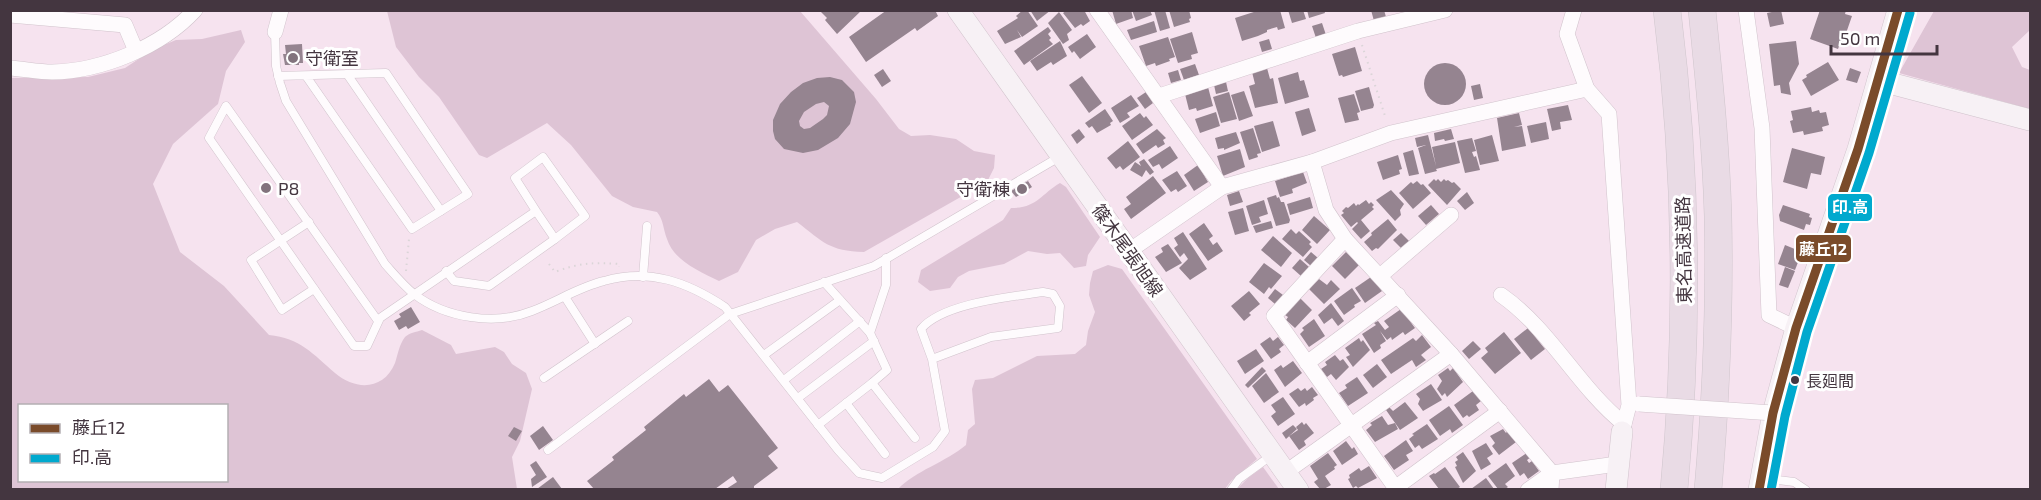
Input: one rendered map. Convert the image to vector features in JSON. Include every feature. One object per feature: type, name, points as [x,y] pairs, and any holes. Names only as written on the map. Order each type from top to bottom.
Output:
[{"type":"highway","name":"東名高速道路","points":[[1667,10],[1679,121],[1684,275],[1684,331],[1674,489]]},
{"type":"highway","name":"東名高速道路","points":[[1702,10],[1712,104],[1718,237],[1716,374],[1708,489]]},
{"type":"main road","name":"篠木尾張旭線","points":[[958,10],[1299,489]]},
{"type":"main road","points":[[1760,484],[1773,413],[1796,328],[1858,149],[1898,10]]},
{"type":"main road","points":[[1878,80],[2031,120]]},
{"type":"main road","points":[[1616,489],[1617,464],[1623,428]]},
{"type":"street","points":[[10,68],[52,72],[84,69],[111,62],[136,51],[178,27],[195,10]]},
{"type":"street","points":[[275,32],[281,10]]},
{"type":"street","points":[[1097,10],[1222,187]]},
{"type":"street","points":[[1501,295],[1513,303],[1545,334],[1623,428],[1634,405],[1609,114],[1587,89],[1567,34],[1574,10]]},
{"type":"street","points":[[1746,10],[1762,128],[1769,315],[1796,328]]},
{"type":"street","points":[[1159,96],[1358,31],[1440,11]]},
{"type":"street","points":[[10,15],[50,14],[124,25],[136,51]]},
{"type":"street","points":[[1128,251],[1222,187],[1312,162],[1391,134],[1587,89]]},
{"type":"street","points":[[1312,162],[1326,210],[1345,239],[1451,354],[1552,473],[1551,489]]},
{"type":"street","points":[[1380,276],[1451,215]]},
{"type":"street","points":[[1345,239],[1274,316],[1396,488],[1500,411]]},
{"type":"street","points":[[1307,363],[1398,295]]},
{"type":"street","points":[[1286,472],[1451,354]]},
{"type":"street","points":[[1634,405],[1773,413]]},
{"type":"street","points":[[1528,489],[1552,473],[1617,464]]},
{"type":"lane","points":[[275,32],[278,76],[290,108],[385,264],[413,293],[433,306],[468,317],[493,318],[529,312],[604,280],[643,277],[671,279],[685,284],[725,307],[859,473],[882,478],[933,447],[945,431],[932,359],[921,329],[928,320],[970,304],[1043,292],[1053,294],[1060,306],[1058,328],[991,337],[932,359]]},
{"type":"lane","points":[[278,76],[306,75],[386,73],[468,194],[412,229],[306,75]]},
{"type":"lane","points":[[347,74],[441,212]]},
{"type":"lane","points":[[378,321],[226,106],[209,138],[354,346],[367,346],[378,321],[413,293],[536,211]]},
{"type":"lane","points":[[548,450],[730,314],[874,266],[1062,156]]},
{"type":"lane","points":[[446,271],[454,281],[489,286],[555,239],[585,216],[543,157],[515,178],[555,239]]},
{"type":"lane","points":[[309,222],[250,260],[282,310],[314,289]]},
{"type":"lane","points":[[643,277],[647,226]]},
{"type":"lane","points":[[870,333],[886,285],[886,258]]},
{"type":"lane","points":[[819,424],[887,370],[870,333],[824,282]]},
{"type":"lane","points":[[565,297],[595,344]]},
{"type":"lane","points":[[764,355],[840,300]]},
{"type":"lane","points":[[544,378],[628,321]]},
{"type":"lane","points":[[784,380],[860,321]]},
{"type":"lane","points":[[798,398],[874,341]]},
{"type":"lane","points":[[872,383],[915,438]]},
{"type":"lane","points":[[846,403],[885,454]]},
{"type":"lane","points":[[1231,489],[1239,479],[1273,454]]},
{"type":"lane","points":[[1760,484],[1794,482],[1806,489]]},
{"type":"path","points":[[1358,31],[1391,134]]},
{"type":"path","points":[[406,273],[409,239]]},
{"type":"path","points":[[549,264],[555,272],[573,264],[619,264],[622,278]]},
{"type":"shaded area","points":[[387,11],[800,11],[899,129],[911,136],[930,135],[956,139],[974,151],[995,155],[994,168],[987,182],[864,252],[842,250],[827,244],[797,222],[775,229],[756,240],[738,272],[719,281],[688,264],[675,253],[670,247],[657,212],[633,207],[612,196],[571,145],[547,123],[487,158],[479,155],[439,97],[419,77],[396,47]]},
{"type":"shaded area","points":[[1934,11],[2030,11],[2030,30],[2012,47],[2022,67],[2030,70],[2030,109],[1899,73]]},
{"type":"shaded area","points":[[241,30],[245,42],[226,71],[218,104],[173,144],[153,184],[180,252],[224,286],[269,335],[298,343],[343,379],[352,383],[369,385],[384,378],[395,363],[405,337],[422,330],[451,345],[456,354],[495,347],[504,352],[512,364],[526,373],[532,389],[520,441],[512,457],[517,489],[11,489],[10,78],[88,77],[125,68],[154,49],[176,40],[202,39]]},
{"type":"shaded area","points":[[1060,183],[1066,187],[1100,237],[1088,255],[1086,266],[1074,268],[1060,253],[1047,254],[1028,251],[1004,264],[969,271],[958,277],[950,288],[930,291],[918,282],[921,270],[1003,220],[1011,208],[1033,203]]},
{"type":"shaded area","points":[[1108,265],[1122,269],[1257,459],[1225,489],[898,489],[913,477],[966,445],[968,430],[975,424],[972,389],[975,380],[993,378],[1037,356],[1075,354],[1086,345],[1095,312],[1089,295],[1093,271]]},
{"type":"shaded area","points":[[1263,467],[1279,489],[1237,489],[1248,478]]},
{"type":"building","points":[[819,10],[862,10],[837,34]]},
{"type":"building","points":[[887,10],[935,10],[938,16],[917,31],[915,28],[866,62],[849,37]]},
{"type":"building","points":[[1023,10],[1027,10],[1038,26],[1022,37],[1017,30],[1021,37],[1005,44],[997,31],[1018,18],[1016,16]]},
{"type":"building","points":[[1030,10],[1051,10],[1037,21]]},
{"type":"building","points":[[1067,10],[1084,10],[1090,21],[1075,28],[1063,13]]},
{"type":"building","points":[[1112,10],[1131,10],[1133,18],[1116,24]]},
{"type":"building","points":[[1132,10],[1150,10],[1152,15],[1136,21]]},
{"type":"building","points":[[1154,10],[1165,10],[1170,28],[1160,31]]},
{"type":"building","points":[[1169,10],[1189,10],[1190,22],[1174,27]]},
{"type":"building","points":[[1260,10],[1280,10],[1285,28],[1278,30],[1277,27],[1267,30],[1258,36],[1242,41],[1235,18]]},
{"type":"building","points":[[1288,10],[1303,10],[1306,19],[1292,23]]},
{"type":"building","points":[[1307,10],[1324,10],[1325,13],[1309,18]]},
{"type":"building","points":[[1371,10],[1384,10],[1386,17],[1374,21]]},
{"type":"building","points":[[1781,10],[1784,24],[1770,27],[1767,13]]},
{"type":"building","points":[[1820,10],[1846,10],[1845,14],[1852,16],[1843,42],[1841,41],[1838,49],[1810,39]]},
{"type":"building","points":[[1059,12],[1072,30],[1067,34],[1069,40],[1063,44],[1048,23]]},
{"type":"building","points":[[1154,21],[1157,32],[1131,40],[1127,30]]},
{"type":"building","points":[[1322,23],[1326,35],[1316,38],[1312,26]]},
{"type":"building","points":[[1048,27],[1051,31],[1048,34],[1051,38],[1049,40],[1053,44],[1024,65],[1014,51]]},
{"type":"building","points":[[1192,32],[1198,53],[1191,55],[1192,59],[1178,63],[1170,39]]},
{"type":"building","points":[[1087,34],[1096,47],[1080,59],[1068,47]]},
{"type":"building","points":[[1168,37],[1175,57],[1156,66],[1155,63],[1146,66],[1139,46]]},
{"type":"building","points":[[1269,39],[1272,49],[1262,52],[1259,42]]},
{"type":"building","points":[[1060,41],[1067,56],[1037,71],[1030,61]]},
{"type":"building","points":[[1796,41],[1799,64],[1789,83],[1791,95],[1781,93],[1780,85],[1774,86],[1769,44]]},
{"type":"building","name":"守衛室","points":[[302,44],[303,63],[285,65],[283,54],[286,54],[285,45]]},
{"type":"building","points":[[1355,47],[1362,71],[1343,77],[1339,76],[1332,54]]},
{"type":"building","points":[[1828,62],[1839,80],[1811,96],[1802,80],[1807,77],[1806,75]]},
{"type":"building","points":[[1445,63],[1460,69],[1466,84],[1460,99],[1445,105],[1430,99],[1424,84],[1430,69]]},
{"type":"building","points":[[1195,64],[1199,75],[1184,80],[1180,69]]},
{"type":"building","points":[[1267,68],[1270,79],[1273,78],[1278,103],[1255,108],[1249,86],[1255,84],[1252,72]]},
{"type":"building","points":[[1850,68],[1861,72],[1857,83],[1846,80]]},
{"type":"building","points":[[883,69],[891,81],[882,87],[874,75]]},
{"type":"building","points":[[1178,70],[1181,80],[1171,83],[1168,73]]},
{"type":"building","points":[[1298,72],[1300,81],[1304,80],[1309,97],[1285,104],[1278,78]]},
{"type":"building","points":[[1082,76],[1102,103],[1089,113],[1069,85]]},
{"type":"building","points":[[830,77],[842,80],[854,92],[856,102],[850,124],[838,138],[818,150],[803,153],[784,149],[775,139],[773,131],[773,120],[780,104],[803,83],[817,78]],"holes":[[[824,102],[829,106],[827,115],[810,128],[804,129],[800,126],[799,121],[804,112]]]},
{"type":"building","points":[[1226,82],[1228,91],[1216,94],[1214,85]]},
{"type":"building","points":[[1480,84],[1483,98],[1474,100],[1471,86]]},
{"type":"building","points":[[1208,87],[1213,106],[1197,111],[1196,108],[1189,110],[1185,94]]},
{"type":"building","points":[[1369,87],[1373,108],[1361,111],[1355,91]]},
{"type":"building","points":[[1244,91],[1253,116],[1239,121],[1231,95]]},
{"type":"building","points":[[1146,92],[1153,103],[1145,109],[1137,98]]},
{"type":"building","points":[[1229,92],[1237,119],[1221,123],[1213,97]]},
{"type":"building","points":[[1354,94],[1360,112],[1357,113],[1359,120],[1345,123],[1338,98]]},
{"type":"building","points":[[1131,95],[1139,106],[1127,113],[1130,117],[1120,123],[1111,108]]},
{"type":"building","points":[[1568,105],[1572,120],[1560,122],[1561,129],[1552,131],[1547,109]]},
{"type":"building","points":[[1811,107],[1812,112],[1819,110],[1820,113],[1826,112],[1829,125],[1822,127],[1823,131],[1804,135],[1803,131],[1793,133],[1790,121],[1793,120],[1791,111]]},
{"type":"building","points":[[1309,108],[1316,131],[1302,136],[1295,112]]},
{"type":"building","points":[[1105,109],[1113,121],[1111,125],[1097,133],[1092,126],[1089,128],[1085,123]]},
{"type":"building","points":[[1216,112],[1220,126],[1200,133],[1195,119]]},
{"type":"building","points":[[1140,113],[1144,118],[1146,116],[1153,125],[1132,140],[1122,126]]},
{"type":"building","points":[[1519,113],[1522,125],[1514,127],[1522,126],[1526,146],[1502,151],[1497,118]]},
{"type":"building","points":[[1273,121],[1280,146],[1262,152],[1254,126]]},
{"type":"building","points":[[1546,122],[1549,139],[1531,143],[1527,126]]},
{"type":"building","points":[[1253,128],[1261,153],[1257,154],[1258,157],[1249,160],[1240,132]]},
{"type":"building","points":[[1079,129],[1085,137],[1077,144],[1071,135]]},
{"type":"building","points":[[1157,129],[1166,138],[1163,140],[1165,144],[1158,148],[1156,145],[1143,154],[1136,144]]},
{"type":"building","points":[[1451,129],[1454,139],[1435,141],[1434,133]]},
{"type":"building","points":[[1236,132],[1240,143],[1224,150],[1224,148],[1218,149],[1215,138]]},
{"type":"building","points":[[1428,135],[1436,166],[1432,147],[1455,142],[1460,163],[1425,174],[1418,148],[1426,145],[1417,147],[1415,138]]},
{"type":"building","points":[[1492,135],[1499,161],[1480,165],[1474,140]]},
{"type":"building","points":[[1472,138],[1476,151],[1472,152],[1474,157],[1476,156],[1480,170],[1465,173],[1457,141]]},
{"type":"building","points":[[1128,141],[1140,157],[1123,170],[1120,166],[1116,169],[1107,158]]},
{"type":"building","points":[[1170,146],[1178,158],[1162,169],[1159,164],[1153,167],[1148,160]]},
{"type":"building","points":[[1792,148],[1825,157],[1821,175],[1811,173],[1807,189],[1783,182]]},
{"type":"building","points":[[1240,149],[1245,167],[1223,176],[1217,156]]},
{"type":"building","points":[[1413,150],[1419,174],[1409,176],[1403,153]]},
{"type":"building","points":[[1398,155],[1402,169],[1399,170],[1400,174],[1383,180],[1377,162]]},
{"type":"building","points":[[1144,159],[1154,172],[1150,175],[1146,170],[1142,177],[1130,170],[1135,162],[1141,166],[1139,162]]},
{"type":"building","points":[[1198,165],[1208,182],[1194,191],[1184,175]]},
{"type":"building","points":[[1177,171],[1187,186],[1178,192],[1176,189],[1171,192],[1162,180]]},
{"type":"building","points":[[1303,172],[1307,183],[1292,189],[1293,193],[1280,197],[1275,181]]},
{"type":"building","points":[[1153,176],[1166,193],[1131,219],[1124,209],[1131,204],[1126,197]]},
{"type":"building","points":[[1434,179],[1441,182],[1444,179],[1454,182],[1461,189],[1447,205],[1428,185]]},
{"type":"building","name":"守衛棟","points":[[1028,181],[1032,187],[1016,197],[1011,191]]},
{"type":"building","points":[[1417,181],[1431,193],[1413,209],[1399,193],[1411,182],[1413,184]]},
{"type":"building","points":[[1391,190],[1404,204],[1400,210],[1401,215],[1395,221],[1376,200]]},
{"type":"building","points":[[1239,191],[1243,202],[1230,206],[1227,195]]},
{"type":"building","points":[[1467,192],[1474,203],[1465,210],[1457,201]]},
{"type":"building","points":[[1276,195],[1281,202],[1284,202],[1290,220],[1289,223],[1276,226],[1267,198]]},
{"type":"building","points":[[1310,197],[1313,208],[1290,215],[1287,204]]},
{"type":"building","points":[[1264,200],[1268,214],[1259,217],[1261,222],[1252,225],[1246,206]]},
{"type":"building","points":[[1366,200],[1369,204],[1371,202],[1374,205],[1372,207],[1374,209],[1361,220],[1370,231],[1361,239],[1352,229],[1358,223],[1351,227],[1341,215],[1346,207],[1354,203],[1356,206],[1359,205]]},
{"type":"building","points":[[1431,205],[1439,214],[1426,225],[1418,216]]},
{"type":"building","points":[[1783,205],[1810,214],[1809,217],[1812,218],[1810,225],[1806,224],[1804,230],[1780,221],[1779,215]]},
{"type":"building","points":[[1243,208],[1249,231],[1235,235],[1228,212]]},
{"type":"building","points":[[1314,216],[1330,230],[1317,244],[1302,230]]},
{"type":"building","points":[[1388,219],[1397,230],[1378,249],[1372,251],[1364,242]]},
{"type":"building","points":[[1271,221],[1273,228],[1256,233],[1253,226]]},
{"type":"building","points":[[1204,223],[1213,236],[1209,239],[1213,245],[1217,242],[1223,251],[1208,261],[1189,234]]},
{"type":"building","points":[[1291,229],[1296,234],[1299,231],[1311,242],[1309,244],[1312,247],[1303,257],[1282,239]]},
{"type":"building","points":[[1183,232],[1207,269],[1190,280],[1179,268],[1188,259],[1184,253],[1180,257],[1174,248],[1178,245],[1174,238]]},
{"type":"building","points":[[1401,233],[1409,241],[1401,248],[1393,240]]},
{"type":"building","points":[[1273,236],[1292,253],[1281,267],[1261,250]]},
{"type":"building","points":[[1168,244],[1182,263],[1166,272],[1155,257],[1163,252],[1161,248]]},
{"type":"building","points":[[1785,245],[1802,252],[1795,270],[1778,264]]},
{"type":"building","points":[[1311,252],[1318,258],[1311,266],[1304,260]]},
{"type":"building","points":[[1346,252],[1359,265],[1345,279],[1332,266]]},
{"type":"building","points":[[1300,259],[1309,267],[1301,276],[1292,268]]},
{"type":"building","points":[[1264,263],[1282,276],[1264,294],[1249,282]]},
{"type":"building","points":[[1785,267],[1795,271],[1788,288],[1779,285]]},
{"type":"building","points":[[1371,277],[1382,291],[1365,303],[1355,288]]},
{"type":"building","points":[[1319,279],[1327,285],[1331,280],[1340,289],[1324,304],[1309,289]]},
{"type":"building","points":[[1352,288],[1361,301],[1344,315],[1334,301]]},
{"type":"building","points":[[1275,289],[1283,295],[1275,304],[1268,298]]},
{"type":"building","points":[[1249,291],[1260,304],[1249,313],[1251,315],[1244,321],[1231,306]]},
{"type":"building","points":[[1300,298],[1312,310],[1295,328],[1286,320],[1288,317],[1285,315]]},
{"type":"building","points":[[1331,303],[1344,321],[1338,326],[1332,318],[1324,324],[1318,315]]},
{"type":"building","points":[[411,307],[420,322],[408,329],[406,326],[399,330],[394,321],[401,317],[399,314]]},
{"type":"building","points":[[1401,309],[1415,328],[1405,335],[1403,332],[1392,340],[1391,337],[1387,340],[1380,331],[1386,341],[1374,353],[1362,334],[1376,325],[1374,323],[1378,321],[1385,330],[1389,327],[1384,321]]},
{"type":"building","points":[[1314,319],[1325,336],[1309,347],[1300,334],[1304,330],[1302,328]]},
{"type":"building","points":[[1528,328],[1545,349],[1531,360],[1514,339]]},
{"type":"building","points":[[1504,332],[1521,353],[1495,374],[1481,358],[1488,352],[1485,348]]},
{"type":"building","points":[[1422,335],[1431,347],[1421,355],[1426,360],[1416,367],[1412,360],[1391,374],[1381,360],[1413,338],[1416,341]]},
{"type":"building","points":[[1270,337],[1273,341],[1278,337],[1284,345],[1279,349],[1281,352],[1271,359],[1260,344]]},
{"type":"building","points":[[1359,338],[1370,350],[1353,367],[1346,357],[1350,355],[1345,348]]},
{"type":"building","points":[[1473,341],[1481,349],[1469,359],[1462,351]]},
{"type":"building","points":[[1256,349],[1264,361],[1245,374],[1237,361]]},
{"type":"building","points":[[1335,355],[1340,361],[1343,359],[1349,367],[1336,380],[1331,374],[1327,377],[1321,369],[1327,365],[1325,362]]},
{"type":"building","points":[[1293,361],[1302,373],[1285,387],[1274,370],[1281,365],[1283,368]]},
{"type":"building","points":[[1377,364],[1387,377],[1373,388],[1363,375]]},
{"type":"building","points":[[1262,367],[1266,371],[1248,388],[1245,385]]},
{"type":"building","points":[[1448,368],[1450,371],[1453,368],[1463,382],[1447,397],[1445,393],[1442,396],[1437,389],[1442,381],[1438,375]]},
{"type":"building","points":[[1266,373],[1279,392],[1264,403],[1252,386]]},
{"type":"building","points":[[1357,377],[1368,393],[1348,406],[1339,393],[1347,388],[1345,385]]},
{"type":"building","points":[[709,379],[719,392],[728,385],[778,448],[768,456],[778,468],[754,486],[754,489],[726,489],[737,482],[733,476],[715,489],[594,489],[587,481],[614,460],[612,457],[646,430],[644,427],[684,394],[686,397]]},
{"type":"building","points":[[1431,384],[1442,400],[1423,411],[1418,404],[1420,399],[1416,394]]},
{"type":"building","points":[[1312,387],[1318,395],[1306,406],[1305,403],[1299,407],[1289,394],[1298,388],[1301,391],[1305,388],[1307,391]]},
{"type":"building","points":[[1473,391],[1481,401],[1476,405],[1479,410],[1463,418],[1454,405]]},
{"type":"building","points":[[1283,397],[1295,414],[1278,426],[1271,416],[1276,412],[1271,405]]},
{"type":"building","points":[[1405,402],[1418,418],[1400,430],[1386,410],[1389,407],[1393,411]]},
{"type":"building","points":[[1449,406],[1463,425],[1452,433],[1450,429],[1440,436],[1429,420]]},
{"type":"building","points":[[1382,416],[1388,425],[1395,423],[1398,429],[1375,442],[1366,430],[1372,425],[1370,423]]},
{"type":"building","points":[[1302,422],[1304,425],[1306,423],[1314,433],[1304,441],[1306,445],[1299,450],[1289,436],[1298,430],[1296,427]]},
{"type":"building","points":[[1427,424],[1438,439],[1422,449],[1419,445],[1415,448],[1409,439],[1414,435],[1412,434]]},
{"type":"building","points":[[1293,425],[1297,429],[1286,439],[1282,433]]},
{"type":"building","points":[[543,426],[553,440],[539,450],[530,436]]},
{"type":"building","points":[[514,427],[522,431],[516,441],[508,436]]},
{"type":"building","points":[[1503,429],[1506,433],[1508,430],[1516,442],[1499,455],[1492,446],[1495,443],[1490,436]]},
{"type":"building","points":[[1406,440],[1413,451],[1406,455],[1409,460],[1394,470],[1384,456]]},
{"type":"building","points":[[1346,441],[1352,449],[1354,447],[1358,454],[1342,465],[1333,451]]},
{"type":"building","points":[[1486,443],[1493,454],[1487,458],[1491,464],[1481,470],[1472,451]]},
{"type":"building","points":[[1463,452],[1476,471],[1463,483],[1455,462],[1458,460],[1456,457]]},
{"type":"building","points":[[1528,452],[1531,457],[1527,460],[1529,463],[1532,461],[1539,471],[1528,479],[1524,473],[1520,476],[1512,463]]},
{"type":"building","points":[[1328,453],[1337,465],[1325,476],[1331,485],[1320,489],[1314,482],[1318,479],[1310,466]]},
{"type":"building","points":[[536,461],[547,477],[532,487],[531,479],[536,475],[530,465]]},
{"type":"building","points":[[1506,463],[1515,476],[1505,484],[1508,487],[1498,489],[1488,476]]},
{"type":"building","points":[[1369,466],[1377,478],[1358,488],[1356,486],[1353,488],[1348,479],[1349,475],[1359,468],[1361,471]]},
{"type":"building","points":[[1445,467],[1460,487],[1457,489],[1439,489],[1429,476]]},
{"type":"building","points":[[553,477],[562,489],[537,489]]},
{"type":"building","points":[[1486,478],[1494,489],[1471,489]]},
{"type":"transit line","name":"藤丘12","points":[[1759,490],[1773,413],[1796,328],[1858,149],[1898,10]]},
{"type":"transit line","name":"印.高","points":[[1771,490],[1785,416],[1807,332],[1869,153],[1910,13]]},
{"type":"place","name":"守衛室","points":[[293,58]]},
{"type":"place","name":"P8","points":[[266,188]]},
{"type":"place","name":"守衛棟","points":[[1022,189]]},
{"type":"place","name":"長廻間","points":[[1795,380]]}]
